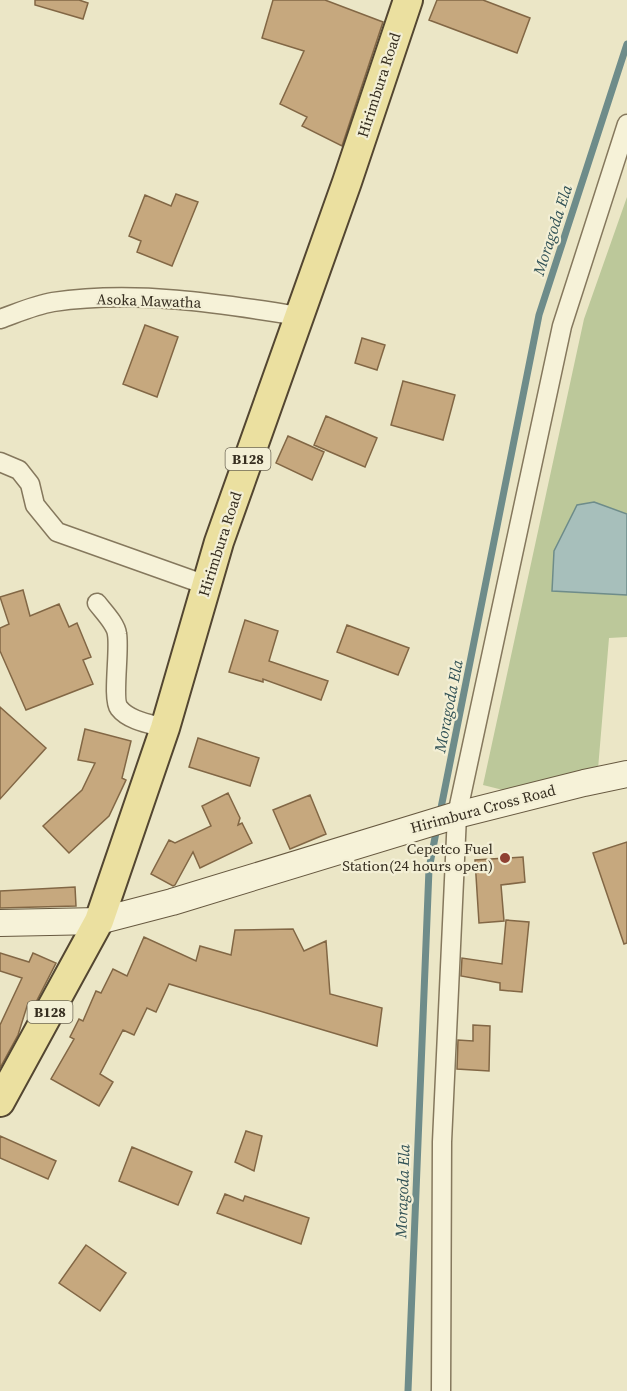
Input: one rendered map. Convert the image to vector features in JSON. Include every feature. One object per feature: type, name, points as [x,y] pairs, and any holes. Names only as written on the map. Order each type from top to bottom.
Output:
[{"type":"main road","name":"Hirimbura Road","points":[[99,921],[165,728],[219,542],[347,182],[408,0]]},
{"type":"main road","name":"Hirimbura Cross Road","points":[[0,923],[99,921],[172,902],[457,815],[627,774]]},
{"type":"main road","name":"B128","points":[[0,1102],[99,921]]},
{"type":"street","points":[[441,1391],[442,1142],[457,815],[562,326],[627,124]]},
{"type":"street","name":"Asoka Mawatha","points":[[0,319],[50,302],[110,297],[232,305],[299,316]]},
{"type":"street","points":[[0,462],[19,470],[25,477],[30,484],[35,505],[57,532],[206,585]]},
{"type":"street","points":[[97,603],[117,632],[118,663],[115,699],[119,708],[136,720],[165,728]]},
{"type":"green space","points":[[627,197],[627,637],[609,638],[598,769],[507,791],[483,785],[584,319]]},
{"type":"water","points":[[594,502],[627,514],[627,595],[552,591],[554,551],[577,505]]},
{"type":"building","points":[[35,0],[79,0],[88,3],[83,19],[35,5]]},
{"type":"building","points":[[273,0],[325,0],[383,22],[342,146],[302,126],[307,117],[280,104],[304,51],[262,38]]},
{"type":"building","points":[[437,0],[483,0],[530,18],[517,53],[429,20]]},
{"type":"building","points":[[176,194],[198,202],[172,266],[137,252],[141,241],[129,236],[145,195],[171,206]]},
{"type":"building","points":[[145,325],[178,337],[157,397],[123,384]]},
{"type":"building","points":[[362,338],[385,345],[377,370],[355,363]]},
{"type":"building","points":[[403,381],[455,395],[443,440],[391,425]]},
{"type":"building","points":[[326,416],[377,438],[365,467],[314,445]]},
{"type":"building","points":[[288,436],[324,452],[312,480],[276,463]]},
{"type":"building","points":[[23,590],[30,616],[59,604],[69,627],[77,623],[91,657],[83,660],[93,684],[26,710],[0,651],[0,628],[9,624],[0,597]]},
{"type":"building","points":[[245,620],[278,631],[269,661],[328,681],[321,700],[263,679],[263,682],[229,672]]},
{"type":"building","points":[[347,625],[409,648],[398,675],[337,652]]},
{"type":"building","points":[[0,707],[46,748],[0,799]]},
{"type":"building","points":[[85,729],[131,741],[122,778],[126,780],[109,816],[69,853],[43,826],[82,790],[95,763],[78,760]]},
{"type":"building","points":[[198,738],[259,758],[250,786],[189,767]]},
{"type":"building","points":[[228,793],[240,818],[238,825],[242,823],[252,843],[200,868],[193,852],[173,886],[151,874],[169,840],[175,843],[211,826],[202,806]]},
{"type":"building","points":[[310,795],[326,834],[290,849],[273,810]]},
{"type":"building","points":[[627,842],[627,943],[624,944],[593,853]]},
{"type":"building","points":[[523,857],[525,882],[501,885],[504,921],[479,923],[475,860]]},
{"type":"building","points":[[75,887],[76,906],[0,908],[0,891]]},
{"type":"building","points":[[506,920],[529,922],[522,992],[500,990],[500,983],[461,976],[462,958],[502,964]]},
{"type":"building","points":[[293,929],[304,951],[326,941],[330,994],[382,1008],[377,1046],[169,984],[156,1012],[147,1008],[134,1035],[123,1030],[100,1074],[113,1082],[99,1106],[51,1079],[74,1039],[70,1037],[79,1019],[83,1021],[96,991],[101,993],[113,969],[127,976],[144,937],[196,961],[200,946],[231,955],[235,930]]},
{"type":"building","points":[[0,953],[29,962],[33,953],[56,963],[34,1006],[28,1003],[18,1035],[0,1068],[0,1025],[22,978],[0,971]]},
{"type":"building","points":[[473,1025],[490,1026],[489,1071],[457,1069],[458,1040],[473,1041]]},
{"type":"building","points":[[246,1131],[262,1136],[254,1171],[235,1162]]},
{"type":"building","points":[[0,1136],[56,1161],[48,1179],[0,1158]]},
{"type":"building","points":[[132,1147],[192,1172],[178,1205],[119,1181]]},
{"type":"building","points":[[225,1194],[243,1201],[245,1196],[309,1218],[301,1244],[217,1213]]},
{"type":"building","points":[[86,1245],[126,1273],[100,1311],[59,1283]]},
{"type":"waterway","name":"Moragoda Ela","points":[[440,813],[539,315],[627,44]]},
{"type":"waterway","name":"Moragoda Ela","points":[[408,1391],[429,869],[437,827]]},
{"type":"place","name":"Cepetco Fuel Station(24 hours open)","points":[[505,858]]}]
